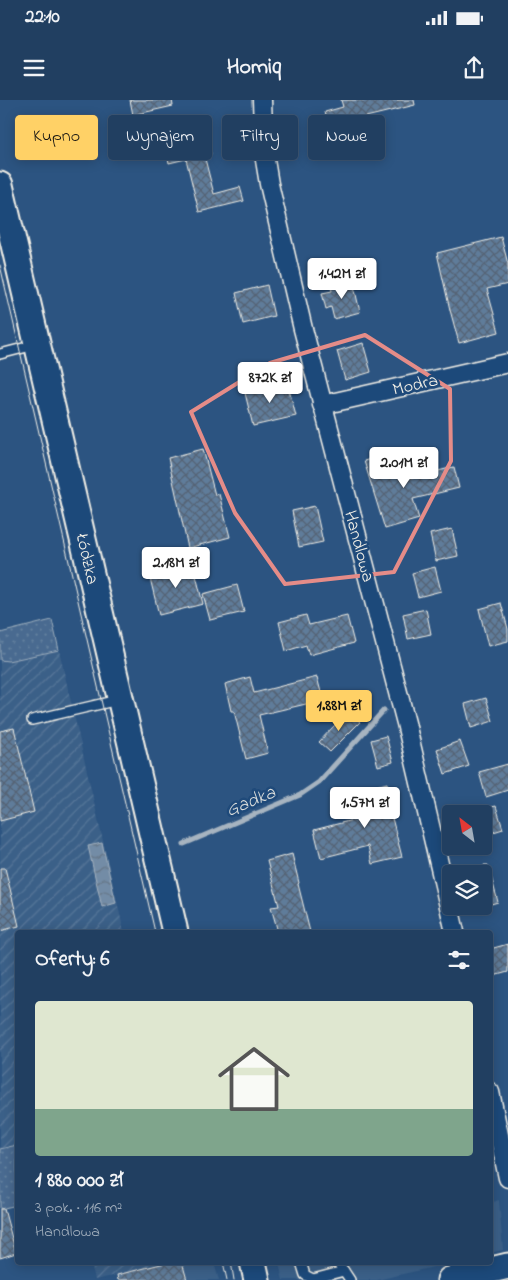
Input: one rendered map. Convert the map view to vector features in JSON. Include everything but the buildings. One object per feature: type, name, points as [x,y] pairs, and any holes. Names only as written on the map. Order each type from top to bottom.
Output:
[{"type":"main road","name":"Łódzka","points":[[0,185],[175,930]]},
{"type":"main road","points":[[254,1265],[257,1280]]},
{"type":"main road","points":[[450,1280],[508,1266]]},
{"type":"street","name":"Handlowa","points":[[262,100],[264,154],[268,184],[322,405],[404,714],[455,930]]},
{"type":"street","name":"Modra","points":[[322,405],[508,363]]},
{"type":"street","points":[[493,1106],[508,1178]]},
{"type":"lane","points":[[0,354],[38,345]]},
{"type":"lane","points":[[32,720],[121,700]]},
{"type":"lane","points":[[302,1265],[305,1275],[313,1279],[344,1271]]},
{"type":"lane","points":[[339,1265],[350,1280]]},
{"type":"highlighted area","points":[[365,335],[450,389],[451,461],[394,572],[285,584],[235,513],[191,412],[270,363]]},
{"type":"shaded area","points":[[52,620],[59,650],[8,661],[0,660],[0,633]]},
{"type":"shaded area","points":[[59,650],[124,930],[15,930],[15,1145],[0,1149],[0,660],[8,661]]},
{"type":"shaded area","points":[[15,1145],[15,1205],[0,1209],[0,1149]]},
{"type":"shaded area","points":[[499,1200],[503,1250],[493,1252],[493,1202]]},
{"type":"shaded area","points":[[92,1265],[160,1265],[95,1280]]},
{"type":"shaded area","points":[[160,1265],[215,1265],[219,1280],[136,1280],[134,1271]]},
{"type":"shaded area","points":[[279,1265],[442,1265],[377,1280],[283,1280]]},
{"type":"water","points":[[102,843],[116,903],[102,907],[88,846]]},
{"type":"waterway","name":"Gadka","points":[[184,844],[300,795],[319,782],[384,710]]},
{"type":"tram line","points":[[0,265],[155,930]]},
{"type":"tram line","points":[[224,1265],[227,1280]]},
{"type":"tram line","points":[[232,1265],[234,1280]]}]
